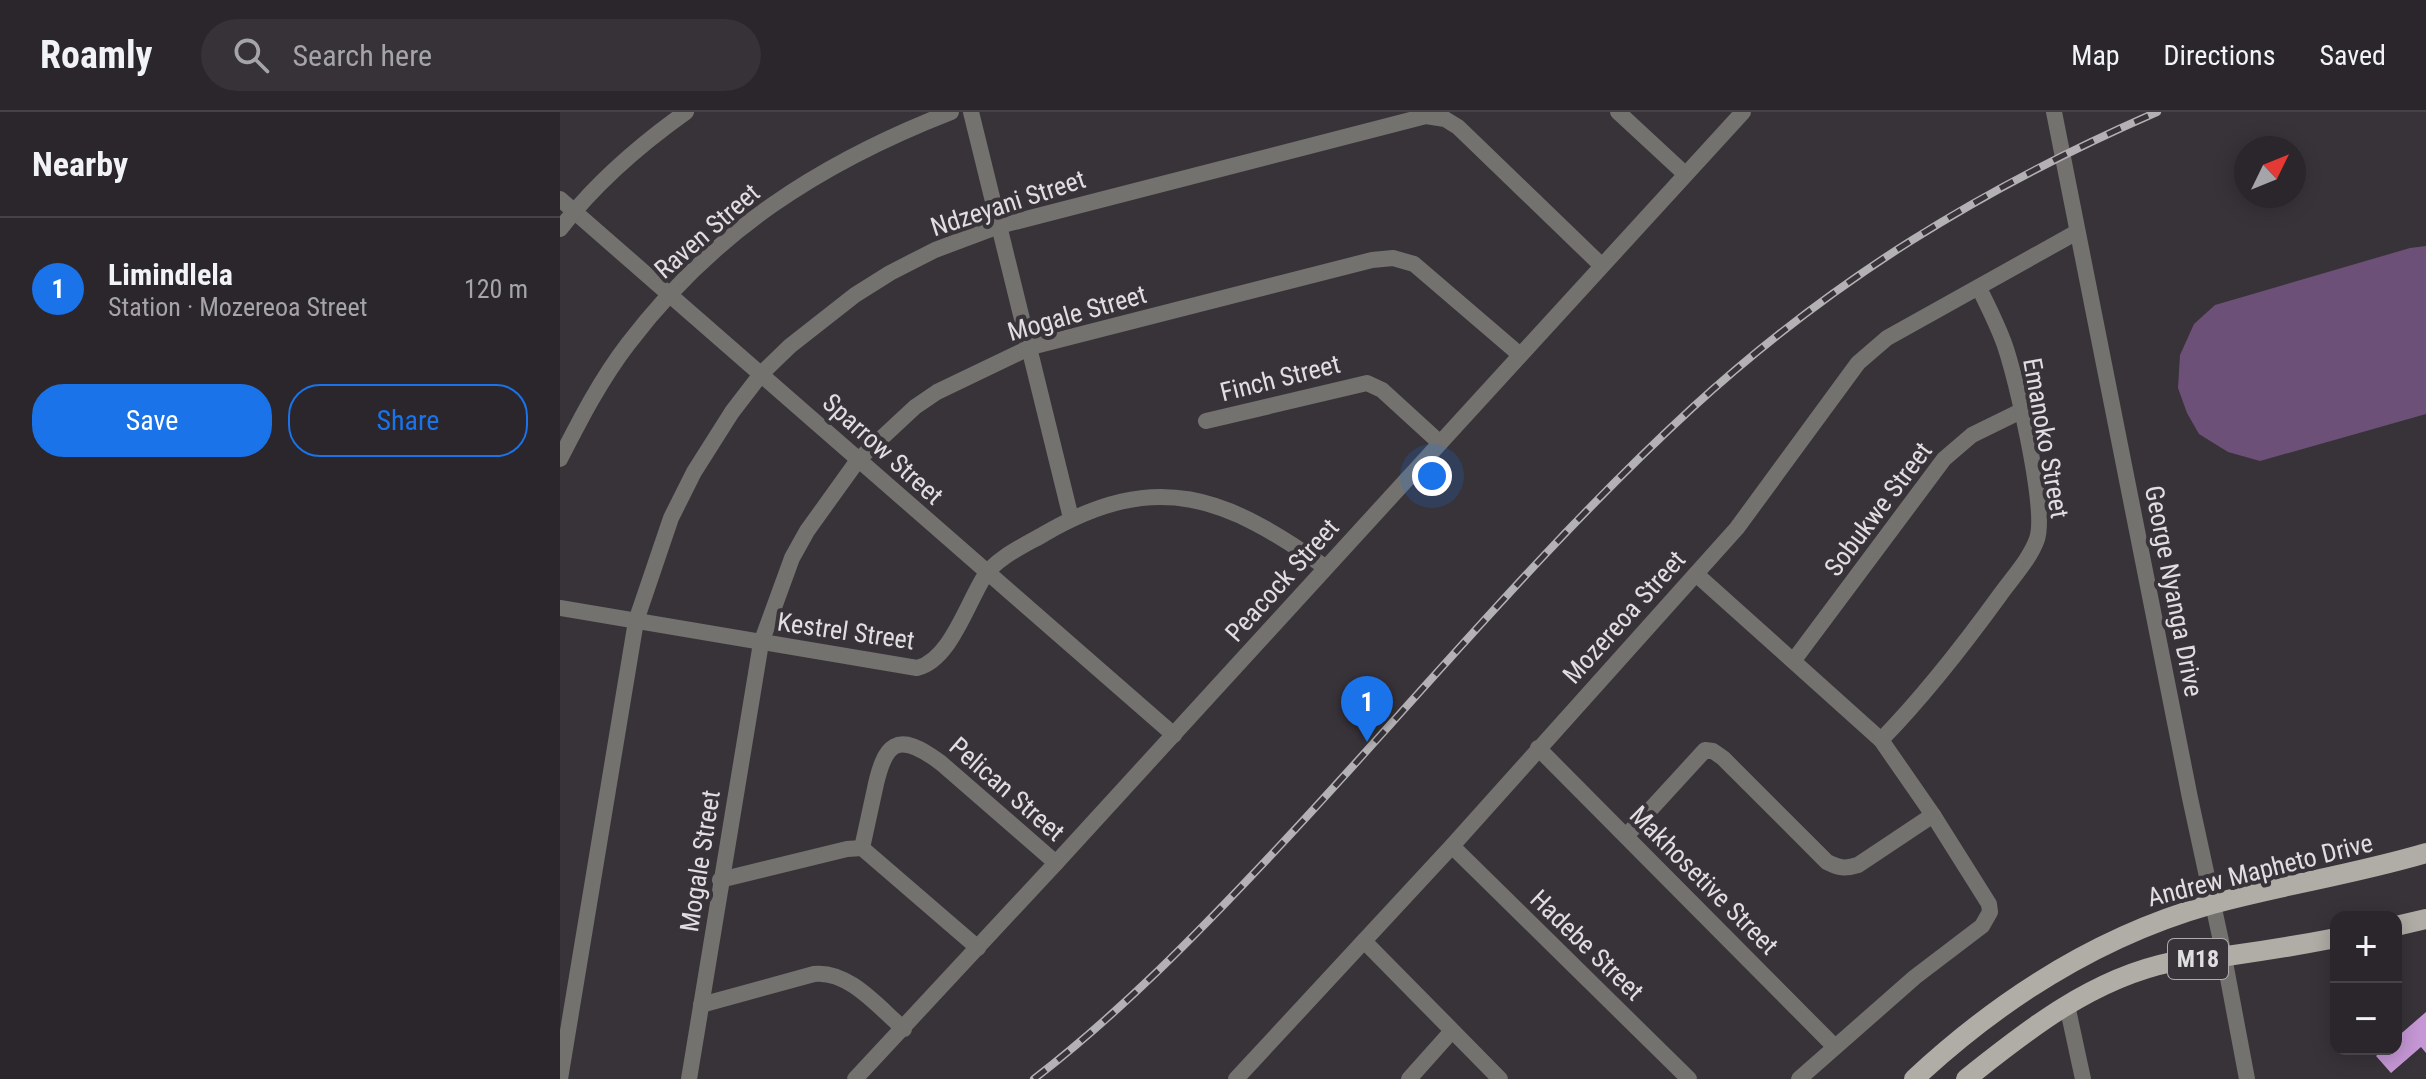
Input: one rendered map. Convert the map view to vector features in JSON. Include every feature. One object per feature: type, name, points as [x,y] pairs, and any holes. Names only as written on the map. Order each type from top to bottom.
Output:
[{"type":"main road","name":"Andrew Mapheto Drive","points":[[1914,1079],[1986,1017],[2070,961],[2145,926],[2212,904],[2426,853]]},
{"type":"main road","points":[[2402,925],[2426,919]]},
{"type":"main road","name":"M18","points":[[1966,1079],[2017,1038],[2067,1005],[2121,977],[2172,962],[2224,957],[2330,939]]},
{"type":"street","points":[[560,229],[618,168],[686,112]]},
{"type":"street","name":"Raven Street","points":[[560,459],[586,408],[627,345],[670,293],[746,223],[849,156],[951,112]]},
{"type":"street","points":[[971,112],[1071,518]]},
{"type":"street","points":[[1618,112],[1685,174]]},
{"type":"street","name":"Peacock Street","points":[[855,1079],[1743,112]]},
{"type":"street","name":"George Nyanga Drive","points":[[2054,112],[2247,1079]]},
{"type":"street","name":"Ndzeyani Street","points":[[560,1079],[636,621],[655,560],[676,506],[732,412],[762,373],[817,324],[890,273],[960,240],[999,226],[1407,119],[1436,116],[1458,127],[1601,265]]},
{"type":"street","name":"Sparrow Street","points":[[560,199],[1174,735]]},
{"type":"street","name":"Mozereoa Street","points":[[1236,1079],[1452,846],[1696,574],[1752,509],[1870,350],[2077,232]]},
{"type":"street","name":"Mogale Street","points":[[689,1079],[761,643],[792,558],[858,460],[915,407],[937,392],[1031,347],[1372,260],[1393,258],[1404,259],[1427,273],[1519,354]]},
{"type":"street","name":"Emanoko Street","points":[[1881,740],[1949,663],[2019,568],[2037,538],[2038,503],[2021,411],[2003,341],[1979,288]]},
{"type":"street","name":"Finch Street","points":[[1206,421],[1367,383],[1382,390],[1440,443]]},
{"type":"street","name":"Sobukwe Street","points":[[1794,660],[1944,459],[1972,435],[2021,411]]},
{"type":"street","name":"Kestrel Street","points":[[560,608],[917,668],[927,666],[948,644],[986,573],[1071,518],[1130,499],[1174,497],[1222,506],[1270,529],[1325,567]]},
{"type":"street","points":[[1696,574],[1881,740],[1984,895],[1990,912],[1988,919],[1974,932],[1915,977],[1799,1079]]},
{"type":"street","name":"Pelican Street","points":[[862,848],[882,757],[894,746],[903,744],[925,751],[941,763],[1056,863]]},
{"type":"street","name":"Makhosetive Street","points":[[1538,748],[1835,1047]]},
{"type":"street","points":[[1627,835],[1705,750],[1723,758],[1827,862],[1836,867],[1845,869],[1858,865],[1933,815]]},
{"type":"street","name":"Hadebe Street","points":[[1452,846],[1689,1079]]},
{"type":"street","points":[[720,880],[862,848],[978,948]]},
{"type":"street","points":[[1364,941],[1500,1079]]},
{"type":"street","points":[[701,1005],[814,974],[829,973],[848,982],[904,1029]]},
{"type":"street","points":[[2067,1005],[2083,1079]]},
{"type":"street","points":[[1409,1079],[1451,1032]]},
{"type":"shaded area","points":[[2426,246],[2426,414],[2260,461],[2228,452],[2199,434],[2178,388],[2180,355],[2194,324],[2215,305]]},
{"type":"building","points":[[2426,1012],[2426,1053],[2421,1047],[2391,1073],[2376,1056],[2402,1055],[2402,1033]]},
{"type":"railway","points":[[1034,1079],[1129,999],[1188,941],[1274,852],[1582,515],[1744,362],[1854,278],[1970,205],[2030,172],[2157,112]]},
{"type":"place","name":"Limindlela","points":[[1367,742]]}]
